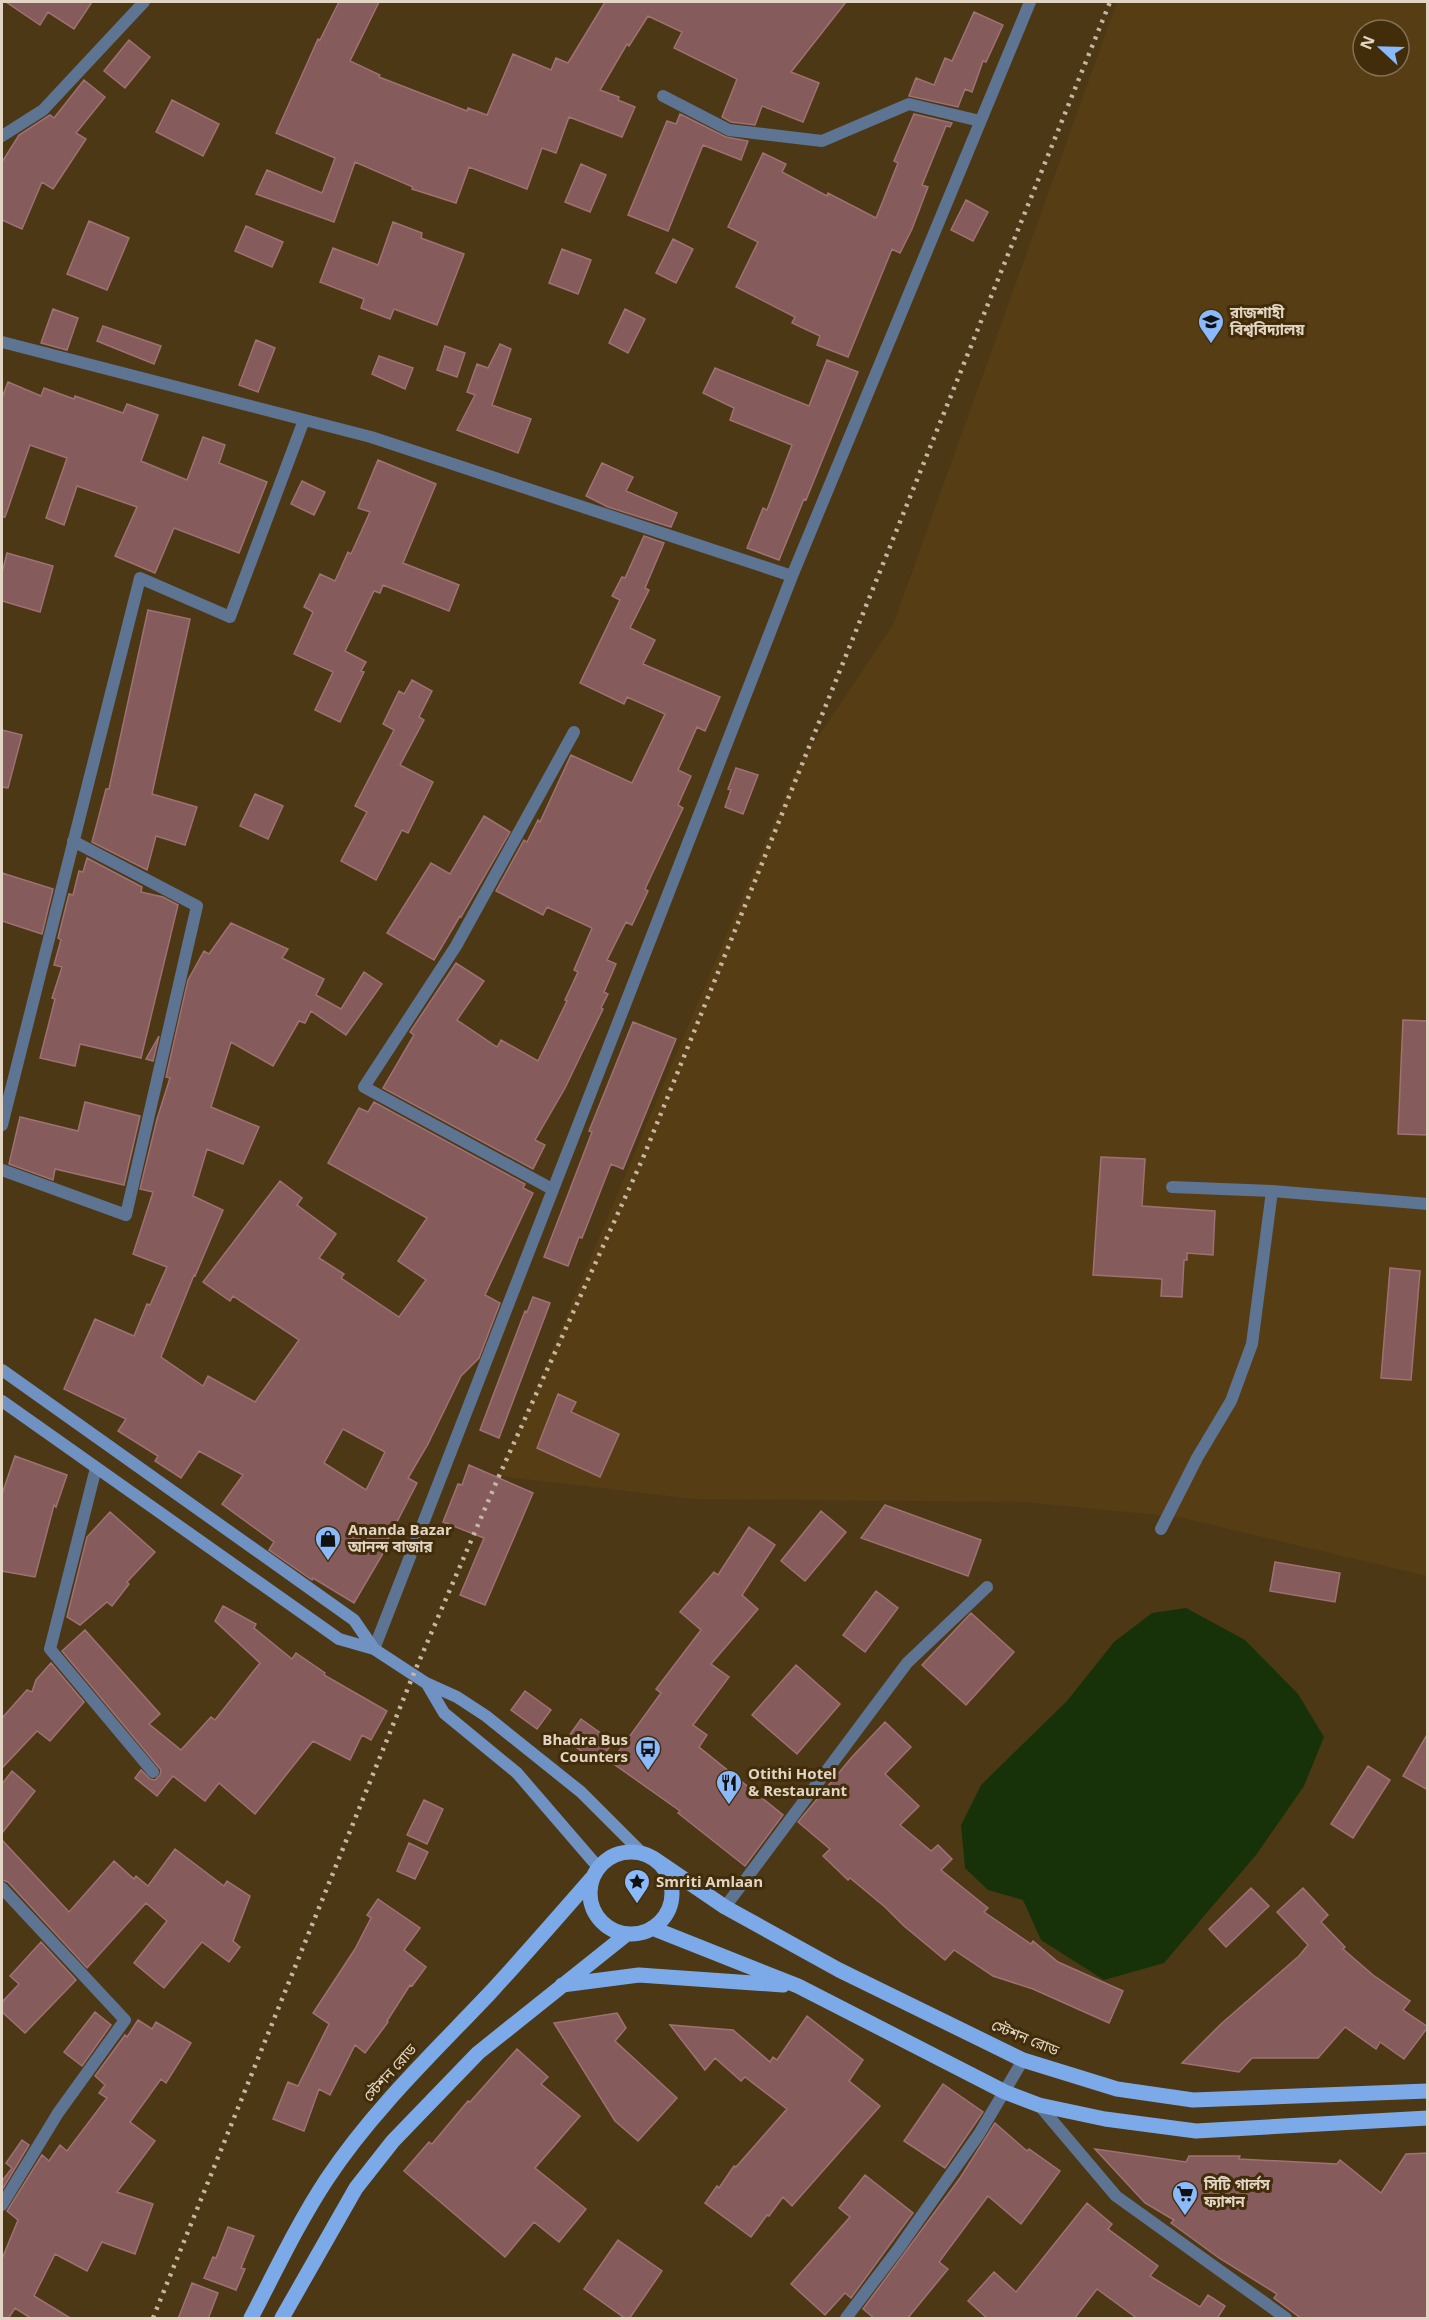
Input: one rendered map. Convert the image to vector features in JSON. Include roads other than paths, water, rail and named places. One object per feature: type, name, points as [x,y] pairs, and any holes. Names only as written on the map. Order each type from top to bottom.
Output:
[{"type":"main road","points":[[2,1370],[354,1620],[374,1649]]},
{"type":"main road","points":[[2,1401],[339,1639],[374,1649],[426,1683],[457,1697],[486,1716],[580,1792],[667,1873],[672,1894],[669,1908],[663,1919],[652,1928],[635,1934],[608,1928],[598,1919],[591,1904],[590,1890],[595,1873],[607,1858],[618,1853],[633,1851],[647,1855]]},
{"type":"main road","points":[[426,1683],[444,1713],[517,1773],[595,1873]]},
{"type":"main road","name":"স্টেশন রোড","points":[[647,1855],[725,1907],[839,1970],[1023,2060],[1117,2089],[1193,2100],[1428,2091]]},
{"type":"main road","name":"স্টেশন রোড","points":[[251,2319],[294,2235],[328,2178],[359,2136],[396,2092],[494,1988],[595,1873]]},
{"type":"main road","points":[[652,1928],[798,1986],[1005,2092],[1039,2105],[1106,2119],[1196,2131],[1428,2118]]},
{"type":"main road","points":[[282,2319],[356,2188],[393,2141],[478,2053],[627,1934]]},
{"type":"main road","points":[[561,1985],[639,1975],[798,1986]]},
{"type":"street","points":[[2,136],[43,110],[144,2]]},
{"type":"street","points":[[374,1649],[792,576],[1029,2]]},
{"type":"street","points":[[663,96],[729,130],[822,141],[909,104],[980,121]]},
{"type":"street","points":[[2,342],[371,437],[792,576]]},
{"type":"street","points":[[2,1125],[140,578],[230,617],[304,420]]},
{"type":"street","points":[[552,1189],[364,1087],[456,946],[574,732]]},
{"type":"street","points":[[2,1170],[126,1215],[197,906],[73,841]]},
{"type":"street","points":[[1172,1187],[1272,1191],[1428,1204]]},
{"type":"street","points":[[1161,1528],[1197,1458],[1231,1401],[1252,1344],[1272,1191]]},
{"type":"street","points":[[96,1468],[50,1649],[153,1772]]},
{"type":"street","points":[[725,1907],[907,1663],[987,1587]]},
{"type":"street","points":[[2,1888],[125,2020],[58,2113],[2,2205]]},
{"type":"street","points":[[846,2319],[979,2134],[1023,2060]]},
{"type":"street","points":[[1039,2105],[1116,2196],[1286,2319]]},
{"type":"railway","points":[[153,2318],[414,1673],[499,1476],[643,1158],[1110,2]]},
{"type":"place","name":"রাজশাহী বিশ্ববিদ্যালয়","points":[[1211,345]]},
{"type":"place","name":"Ananda Bazar আনন্দ বাজার","points":[[328,1562]]},
{"type":"place","name":"Bhadra Bus Counters","points":[[648,1772]]},
{"type":"place","name":"Otithi Hotel & Restaurant","points":[[729,1806]]},
{"type":"place","name":"Smriti Amlaan","points":[[637,1905]]},
{"type":"place","name":"সিটি গার্লস ফ্যাশন","points":[[1185,2217]]}]
